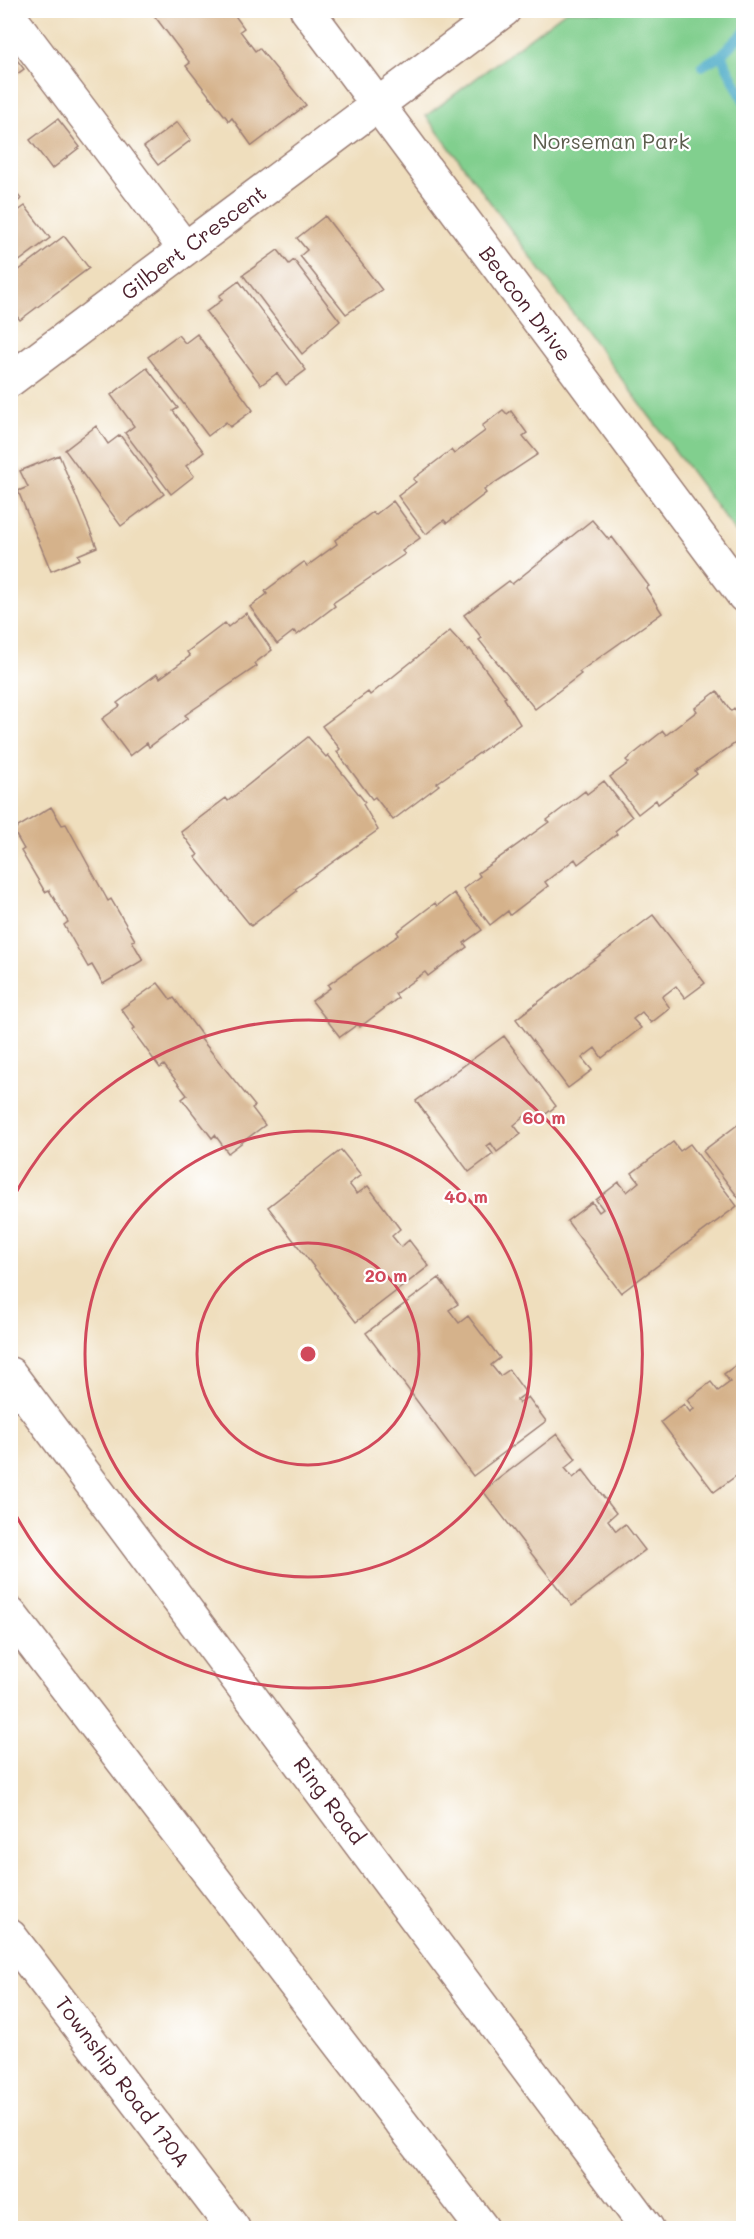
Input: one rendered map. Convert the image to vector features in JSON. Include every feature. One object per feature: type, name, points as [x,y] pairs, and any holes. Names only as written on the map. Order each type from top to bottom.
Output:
[{"type":"main road","name":"Beacon Drive","points":[[307,10],[744,596]]},
{"type":"main road","name":"Gilbert Crescent","points":[[10,380],[504,10]]},
{"type":"main road","points":[[10,17],[185,249]]},
{"type":"main road","name":"Ring Road","points":[[10,1374],[647,2229]]},
{"type":"main road","points":[[10,1614],[482,2229]]},
{"type":"main road","name":"Township Road 170A","points":[[10,1936],[233,2229]]},
{"type":"green space","name":"Norseman Park","points":[[566,11],[743,11],[743,542],[426,116]]},
{"type":"building","points":[[150,10],[231,10],[244,28],[240,31],[255,51],[259,48],[306,105],[252,146],[232,118],[229,121],[186,66],[190,63]]},
{"type":"building","points":[[10,51],[24,69],[10,79]]},
{"type":"building","points":[[58,119],[80,147],[52,169],[30,140]]},
{"type":"building","points":[[177,122],[191,140],[158,165],[144,147]]},
{"type":"building","points":[[10,185],[21,199],[10,207]]},
{"type":"building","points":[[25,206],[50,238],[10,268],[10,217]]},
{"type":"building","points":[[325,216],[382,290],[346,314],[300,256],[307,250],[297,238]]},
{"type":"building","points":[[64,236],[89,268],[20,320],[10,308],[10,277]]},
{"type":"building","points":[[278,250],[289,264],[294,260],[340,321],[302,354],[243,275]]},
{"type":"building","points":[[239,281],[306,370],[286,385],[277,373],[261,385],[206,312],[222,300],[219,296]]},
{"type":"building","points":[[197,334],[253,410],[230,427],[226,422],[208,436],[148,357],[178,335],[185,343]]},
{"type":"building","points":[[147,368],[178,408],[173,411],[204,452],[186,466],[194,476],[171,494],[125,433],[134,426],[111,395]]},
{"type":"building","points":[[503,410],[507,414],[511,411],[527,433],[523,436],[538,454],[484,490],[486,493],[447,523],[444,520],[426,534],[398,496],[416,482],[413,479],[451,450],[454,454],[485,431],[482,426]]},
{"type":"building","points":[[96,426],[108,444],[120,435],[164,494],[121,526],[65,450]]},
{"type":"building","points":[[59,455],[97,547],[78,555],[80,559],[51,571],[18,491],[28,487],[20,471]]},
{"type":"building","points":[[393,501],[420,538],[402,551],[405,554],[333,603],[335,606],[297,635],[294,631],[277,644],[250,607],[267,594],[265,591],[304,562],[307,566],[337,544],[335,540],[373,512],[375,515]]},
{"type":"building","points":[[592,520],[609,540],[612,537],[649,586],[646,588],[662,613],[579,672],[581,674],[535,709],[479,640],[482,638],[464,615],[509,581],[512,584]]},
{"type":"building","points":[[246,613],[272,650],[255,663],[257,666],[185,715],[188,718],[149,747],[147,743],[130,756],[102,719],[120,706],[117,703],[157,674],[160,678],[190,656],[187,652],[225,623],[228,627]]},
{"type":"building","points":[[450,631],[468,651],[470,649],[506,697],[504,698],[520,724],[437,783],[439,785],[393,820],[375,797],[372,799],[337,752],[340,749],[322,726],[368,692],[370,695]]},
{"type":"building","points":[[717,691],[731,711],[734,708],[744,720],[744,737],[695,771],[697,774],[658,804],[656,800],[638,814],[610,777],[629,763],[626,760],[663,731],[666,735],[697,711],[695,708]]},
{"type":"building","points":[[308,737],[326,757],[328,755],[365,802],[363,804],[378,830],[295,889],[297,891],[251,926],[195,857],[198,855],[181,832],[226,798],[228,801]]},
{"type":"building","points":[[604,781],[632,817],[615,831],[617,834],[578,864],[575,859],[545,882],[548,886],[510,915],[508,911],[490,925],[463,889],[480,876],[478,873],[549,822],[547,820],[585,791],[587,794]]},
{"type":"building","points":[[51,807],[62,825],[66,824],[108,901],[111,899],[135,940],[132,941],[143,960],[103,984],[92,965],[88,967],[64,925],[68,922],[49,890],[45,892],[21,851],[24,849],[13,830]]},
{"type":"building","points":[[454,893],[482,930],[464,943],[467,947],[428,976],[425,972],[395,994],[398,998],[360,1027],[358,1024],[340,1037],[312,1001],[330,988],[328,985],[399,935],[397,932],[435,903],[437,906]]},
{"type":"building","points":[[653,915],[705,983],[685,998],[676,986],[662,997],[670,1008],[651,1023],[642,1012],[633,1019],[641,1028],[602,1058],[595,1048],[582,1058],[592,1070],[568,1088],[516,1019]]},
{"type":"building","points":[[158,983],[171,1000],[174,998],[203,1037],[201,1039],[255,1106],[252,1108],[265,1125],[228,1153],[215,1135],[212,1138],[182,1099],[187,1095],[164,1065],[160,1068],[132,1030],[135,1028],[121,1009]]},
{"type":"building","points":[[504,1036],[556,1106],[533,1124],[526,1115],[514,1125],[521,1134],[497,1152],[491,1143],[487,1146],[493,1154],[469,1172],[416,1101]]},
{"type":"building","points":[[744,1120],[744,1205],[703,1151]]},
{"type":"building","points":[[673,1142],[680,1151],[690,1144],[737,1206],[621,1293],[567,1221],[592,1202],[599,1212],[603,1209],[596,1200],[619,1182],[627,1192],[639,1182],[632,1173]]},
{"type":"building","points":[[341,1150],[361,1175],[349,1184],[357,1194],[368,1186],[400,1229],[392,1236],[401,1247],[409,1240],[429,1266],[356,1322],[268,1207]]},
{"type":"building","points":[[439,1278],[458,1304],[449,1310],[459,1323],[468,1316],[500,1358],[491,1365],[500,1376],[509,1370],[526,1393],[517,1400],[519,1403],[528,1397],[546,1421],[473,1476],[366,1333]]},
{"type":"building","points":[[744,1359],[744,1470],[714,1492],[661,1422],[684,1404],[690,1412],[694,1409],[687,1400],[711,1382],[718,1391],[730,1382],[724,1374]]},
{"type":"building","points":[[557,1434],[576,1459],[565,1468],[573,1478],[583,1470],[616,1513],[608,1520],[616,1531],[625,1524],[645,1550],[572,1606],[483,1491]]},
{"type":"waterway","points":[[702,66],[721,55],[744,32]]},
{"type":"waterway","points":[[721,55],[744,101]]}]
